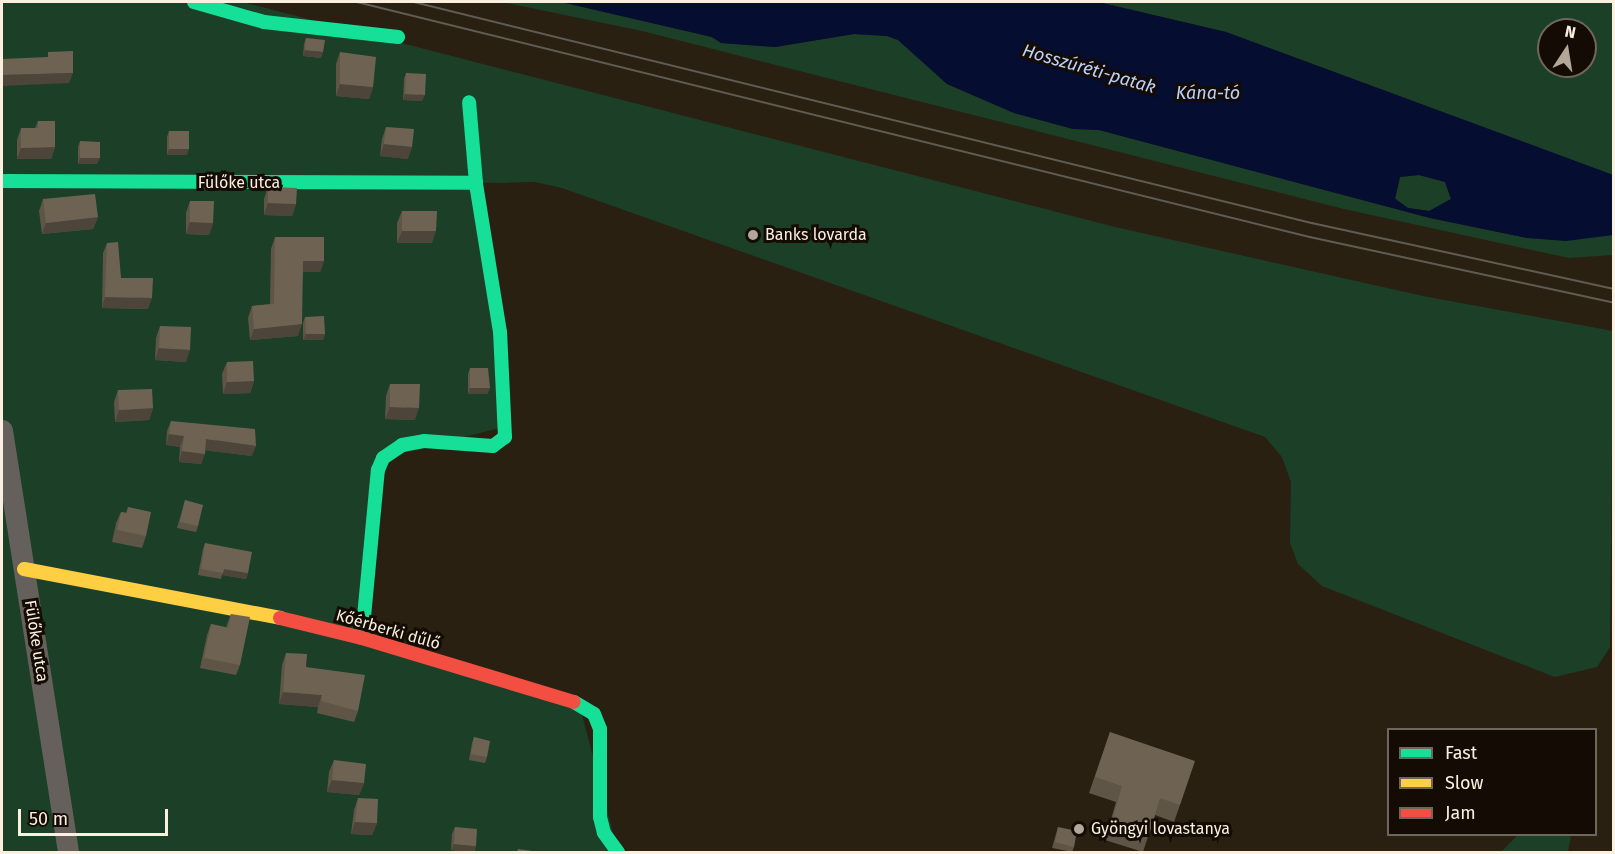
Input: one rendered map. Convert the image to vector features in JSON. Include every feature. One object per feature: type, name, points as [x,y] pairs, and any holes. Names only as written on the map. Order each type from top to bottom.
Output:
[{"type":"street","points":[[194,2],[264,22],[398,38]]},
{"type":"street","points":[[362,638],[382,458],[402,445],[424,441],[480,447],[493,446],[505,437],[500,332],[476,183],[469,102]]},
{"type":"street","name":"Fülőke utca","points":[[2,181],[476,183]]},
{"type":"street","name":"Fülőke utca","points":[[2,430],[68,852]]},
{"type":"street","name":"Kőérberki dűlő","points":[[24,568],[251,611],[362,638],[579,703],[594,714],[603,748],[600,817],[604,833],[618,852]]},
{"type":"green space","points":[[2,2],[242,2],[1115,227],[1423,296],[1613,331],[1610,647],[1597,667],[1555,677],[1322,586],[1298,564],[1290,543],[1291,482],[1282,457],[1265,437],[562,188],[535,182],[476,183],[507,426],[383,458],[362,638],[579,703],[618,852],[2,852]]},
{"type":"green space","points":[[502,2],[561,2],[712,37],[721,43],[775,47],[854,34],[887,36],[898,40],[947,84],[1014,113],[1073,129],[1099,130],[1430,218],[1527,238],[1613,235],[1613,255],[1569,258],[1344,209],[642,31]]},
{"type":"green space","points":[[1098,2],[1613,2],[1613,175],[1226,32]]},
{"type":"green space","points":[[1419,175],[1445,182],[1451,199],[1430,211],[1408,208],[1395,198],[1400,177]]},
{"type":"green space","points":[[1517,836],[1571,836],[1568,852],[1501,852]]},
{"type":"water","name":"Kána-tó","points":[[561,2],[1098,2],[1226,32],[1613,175],[1613,235],[1566,241],[1527,238],[1430,218],[1099,130],[1073,129],[1014,113],[947,84],[898,40],[887,36],[854,34],[775,47],[721,43],[712,37]],"holes":[[[1419,175],[1445,182],[1451,199],[1429,211],[1408,208],[1395,199],[1400,177]]]},
{"type":"building","points":[[306,38],[325,40],[323,52],[305,50]]},
{"type":"building","points":[[73,51],[73,73],[2,75],[2,59],[48,57],[48,52]]},
{"type":"building","points":[[340,52],[376,57],[373,87],[340,84]]},
{"type":"building","points":[[406,73],[426,74],[425,95],[405,94]]},
{"type":"building","points":[[38,121],[55,121],[55,147],[21,148],[21,128],[38,128]]},
{"type":"building","points":[[386,127],[414,129],[412,147],[384,144]]},
{"type":"building","points":[[169,131],[189,131],[189,149],[169,149]]},
{"type":"building","points":[[80,141],[100,142],[100,158],[80,158]]},
{"type":"building","points":[[268,187],[297,188],[296,204],[268,203]]},
{"type":"building","points":[[95,194],[98,217],[46,223],[43,199]]},
{"type":"building","points":[[190,201],[214,201],[213,223],[190,222]]},
{"type":"building","points":[[402,211],[437,211],[436,231],[402,231]]},
{"type":"building","points":[[275,237],[324,237],[324,261],[303,261],[302,324],[254,329],[252,306],[274,304]]},
{"type":"building","points":[[118,242],[121,278],[153,278],[152,298],[105,297],[107,243]]},
{"type":"building","points":[[324,316],[325,334],[306,334],[305,317]]},
{"type":"building","points":[[160,326],[191,327],[190,350],[159,348]]},
{"type":"building","points":[[253,361],[254,381],[227,382],[227,362]]},
{"type":"building","points":[[470,368],[488,368],[490,388],[470,388]]},
{"type":"building","points":[[390,384],[420,384],[419,408],[390,407]]},
{"type":"building","points":[[152,389],[153,408],[119,410],[118,390]]},
{"type":"building","points":[[171,421],[255,429],[256,446],[206,439],[205,454],[182,451],[184,436],[169,434]]},
{"type":"building","points":[[185,500],[203,505],[198,526],[180,522]]},
{"type":"building","points":[[128,507],[151,512],[146,536],[117,530],[121,512],[127,513]]},
{"type":"building","points":[[205,543],[252,552],[248,573],[224,569],[223,573],[201,569]]},
{"type":"building","points":[[231,614],[250,617],[240,665],[204,658],[211,624],[228,628]]},
{"type":"building","points":[[286,653],[307,654],[306,667],[365,675],[358,711],[321,701],[322,695],[283,692]]},
{"type":"building","points":[[1110,732],[1195,761],[1180,805],[1160,798],[1149,835],[1111,824],[1122,786],[1095,777]]},
{"type":"building","points":[[474,737],[490,741],[487,757],[471,754]]},
{"type":"building","points":[[334,760],[366,764],[364,783],[332,780]]},
{"type":"building","points":[[358,798],[378,799],[377,823],[355,822]]},
{"type":"building","points":[[455,827],[477,829],[476,846],[454,844]]},
{"type":"building","points":[[1058,827],[1077,831],[1074,847],[1055,842]]},
{"type":"building","points":[[518,849],[539,852],[517,852]]},
{"type":"tram line","points":[[357,2],[1310,237],[1614,303]]},
{"type":"tram line","points":[[414,2],[1312,223],[1614,289]]},
{"type":"traffic: fast","points":[[194,2],[264,22],[398,37]]},
{"type":"traffic: fast","points":[[362,638],[378,470],[383,458],[402,445],[424,441],[493,446],[505,437],[500,332],[476,183],[469,102]]},
{"type":"traffic: fast","points":[[2,181],[476,183]]},
{"type":"traffic: fast","points":[[574,702],[594,714],[600,729],[600,817],[604,833],[618,852]]},
{"type":"traffic: slow","points":[[24,569],[280,618]]},
{"type":"traffic: jam","points":[[280,618],[362,638],[574,702]]},
{"type":"place","name":"Banks lovarda","points":[[753,235]]},
{"type":"place","name":"Gyöngyi lovastanya","points":[[1079,829]]},
{"type":"water label","name":"Hosszúréti-patak","points":[[1089,69]]}]
